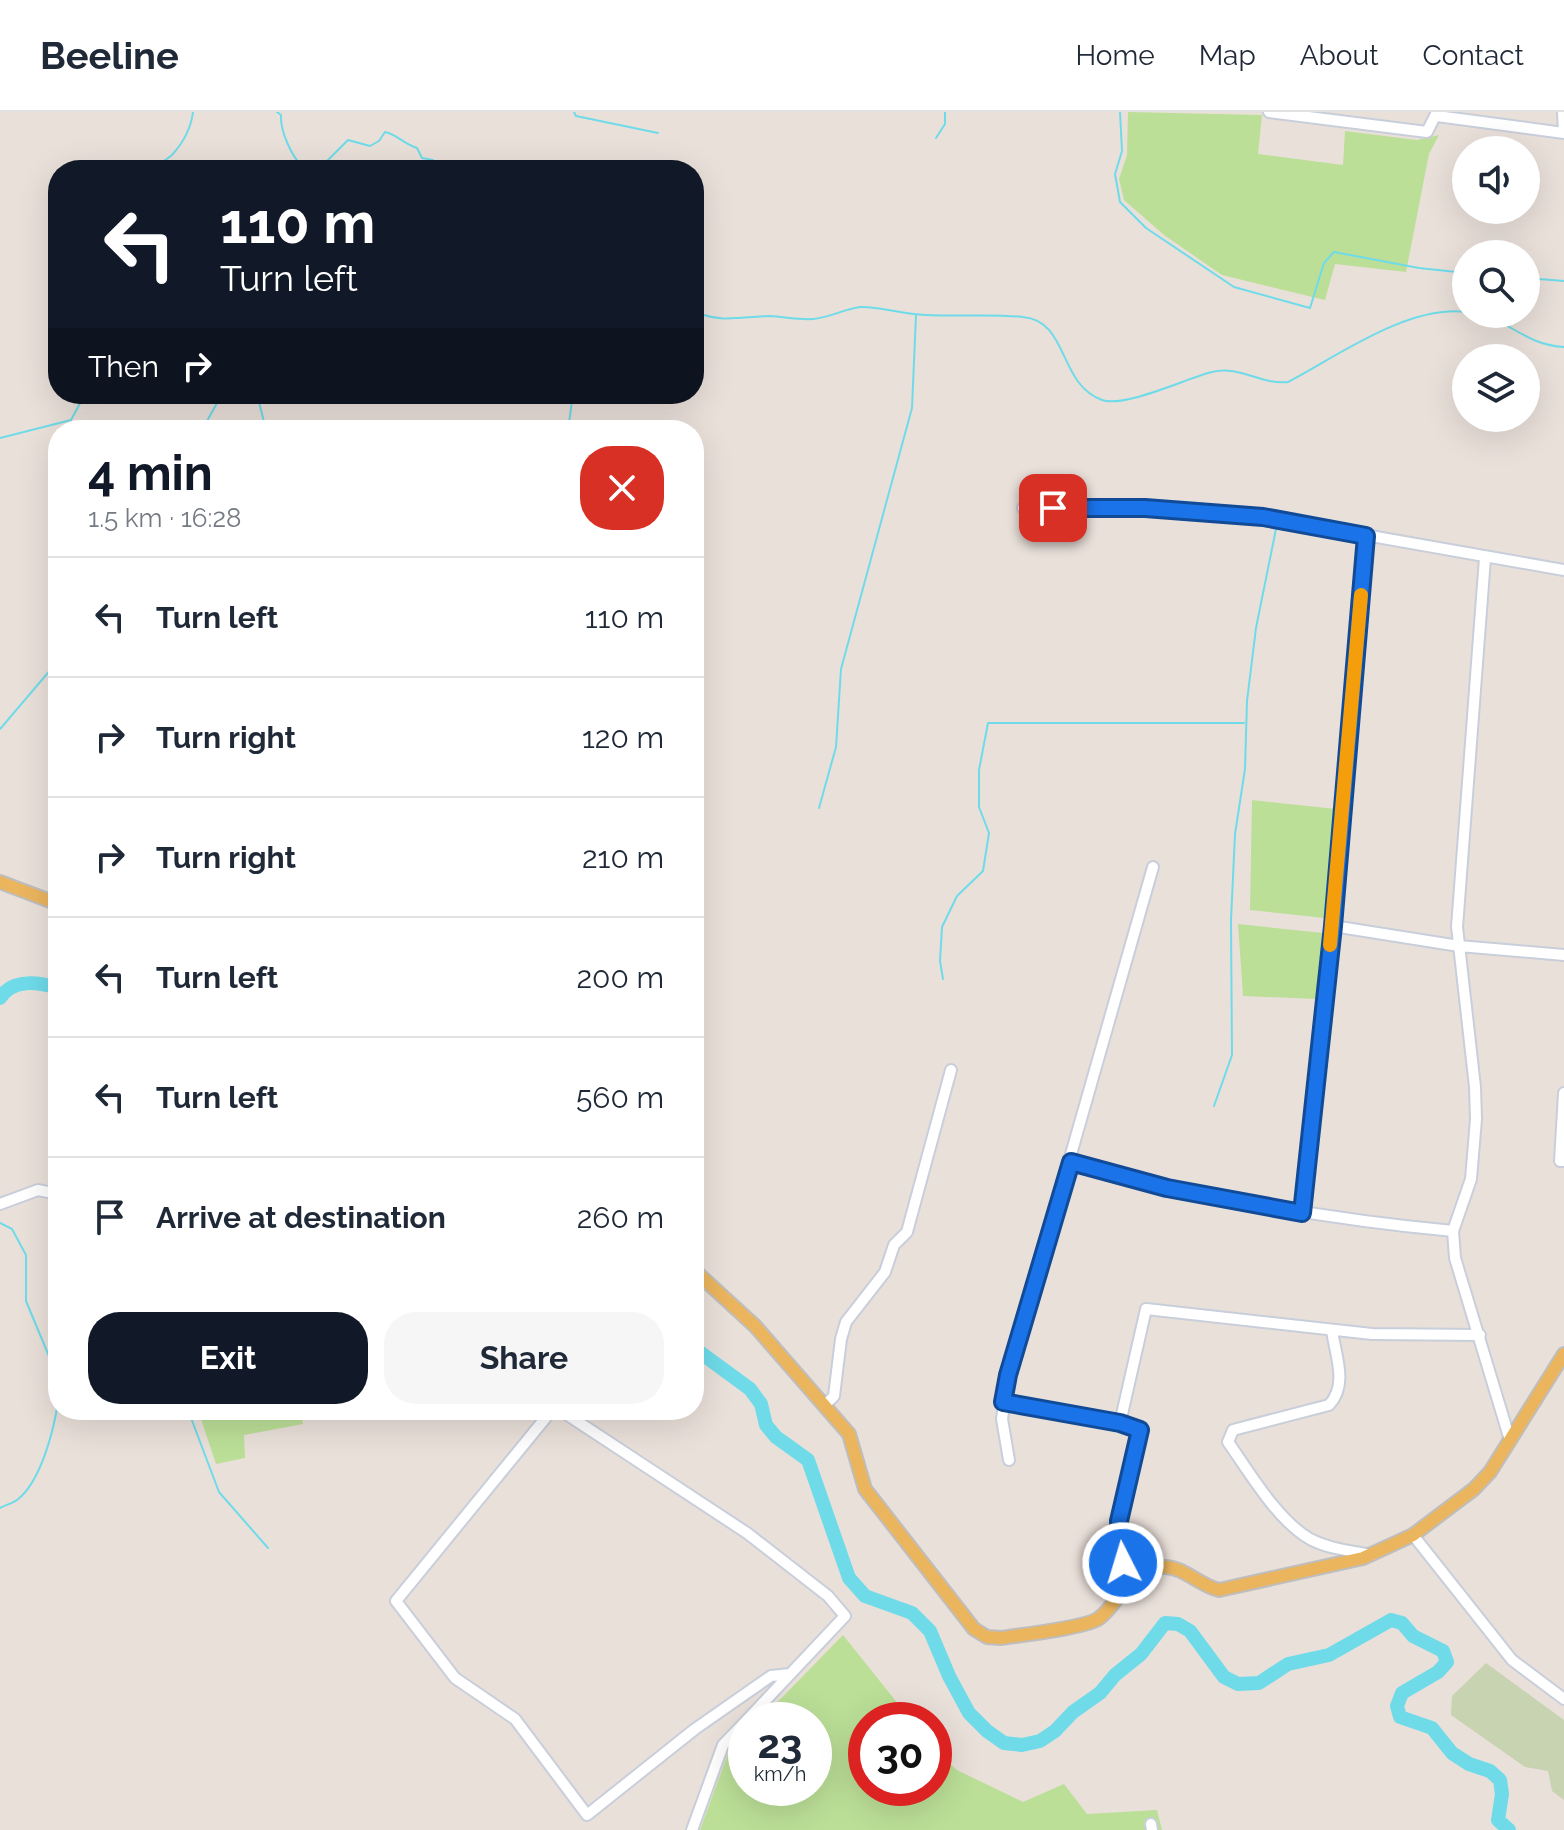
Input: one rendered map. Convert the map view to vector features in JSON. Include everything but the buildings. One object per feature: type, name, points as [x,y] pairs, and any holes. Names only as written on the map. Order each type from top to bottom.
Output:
[{"type":"main road","points":[[0,882],[48,900]]},
{"type":"main road","points":[[704,1279],[755,1326],[849,1434],[865,1489],[974,1629],[987,1637],[1001,1638],[1098,1619],[1126,1584],[1164,1567],[1178,1570],[1206,1587],[1219,1590],[1372,1555],[1413,1535],[1474,1489],[1490,1472],[1564,1354]]},
{"type":"street","points":[[1269,112],[1427,132],[1437,114],[1564,132],[1563,112]]},
{"type":"street","points":[[1023,508],[1145,508],[1234,515],[1564,570]]},
{"type":"street","points":[[1302,1213],[1333,926],[1366,536]]},
{"type":"street","points":[[1485,558],[1457,927],[1476,1119],[1471,1179],[1453,1231],[1455,1258],[1510,1440]]},
{"type":"street","points":[[1009,1460],[1002,1419],[1008,1375],[1153,867]]},
{"type":"street","points":[[1333,926],[1459,946],[1564,955]]},
{"type":"street","points":[[825,1405],[834,1396],[846,1322],[885,1272],[894,1245],[907,1232],[951,1070]]},
{"type":"street","points":[[1564,1093],[1560,1161],[1564,1161]]},
{"type":"street","points":[[1071,1162],[1167,1188],[1302,1213],[1453,1231]]},
{"type":"street","points":[[0,1204],[38,1190],[48,1192]]},
{"type":"street","points":[[1120,1423],[1146,1309],[1332,1331],[1423,1336],[1480,1335]]},
{"type":"street","points":[[1332,1331],[1340,1382],[1339,1394],[1329,1405],[1233,1430],[1228,1442],[1269,1501],[1308,1538],[1333,1548],[1372,1555]]},
{"type":"street","points":[[1003,1402],[1120,1423],[1140,1430],[1119,1521],[1123,1563],[1133,1580]]},
{"type":"street","points":[[544,1420],[396,1601],[455,1678],[515,1719],[587,1815],[695,1729],[771,1676],[790,1674]]},
{"type":"street","points":[[575,1420],[747,1533],[828,1596],[845,1616],[763,1702]]},
{"type":"street","points":[[1413,1535],[1512,1660],[1564,1699]]},
{"type":"street","points":[[692,1830],[723,1745],[728,1740]]},
{"type":"green space","points":[[1128,112],[1262,115],[1258,154],[1343,165],[1345,131],[1417,140],[1439,135],[1429,154],[1406,272],[1335,264],[1325,300],[1222,275],[1164,235],[1124,200],[1119,179],[1127,155]]},
{"type":"green space","points":[[1252,800],[1336,809],[1325,918],[1250,910]]},
{"type":"green space","points":[[1238,924],[1323,933],[1317,999],[1243,996]]},
{"type":"green space","points":[[201,1420],[302,1420],[303,1424],[244,1435],[245,1458],[216,1464]]},
{"type":"green space","points":[[843,1635],[897,1702],[848,1702],[848,1806],[952,1806],[952,1765],[1023,1802],[1064,1784],[1087,1814],[1157,1810],[1162,1830],[700,1830],[728,1754],[728,1806],[832,1806],[832,1702],[778,1702]]},
{"type":"green space","points":[[1486,1663],[1564,1720],[1564,1800],[1552,1791],[1548,1771],[1525,1767],[1451,1715],[1452,1696]]},
{"type":"waterway","points":[[166,160],[183,140],[193,112]]},
{"type":"waterway","points":[[277,112],[281,115],[282,129],[297,160]]},
{"type":"waterway","points":[[574,112],[576,116],[658,133]]},
{"type":"waterway","points":[[936,138],[945,124],[945,112]]},
{"type":"waterway","points":[[1120,112],[1122,151],[1115,174],[1120,202],[1146,228],[1234,287],[1310,308],[1324,263],[1334,252],[1452,272]]},
{"type":"waterway","points":[[328,160],[348,140],[370,146],[379,141],[385,132],[417,148],[422,158],[433,160]]},
{"type":"waterway","points":[[1540,279],[1564,281]]},
{"type":"waterway","points":[[704,315],[808,319],[867,307],[928,315],[1023,317],[1038,321],[1049,329],[1078,381],[1088,392],[1102,400],[1112,401],[1140,396],[1212,372],[1232,371],[1268,381],[1288,382],[1374,334],[1421,316],[1452,312]]},
{"type":"waterway","points":[[819,808],[836,747],[841,669],[912,408],[916,315]]},
{"type":"waterway","points":[[1512,328],[1539,342],[1564,347]]},
{"type":"waterway","points":[[71,420],[80,404]]},
{"type":"waterway","points":[[208,420],[216,404]]},
{"type":"waterway","points":[[260,404],[264,420]]},
{"type":"waterway","points":[[569,420],[572,404]]},
{"type":"waterway","points":[[0,438],[48,426]]},
{"type":"waterway","points":[[1214,1106],[1232,1055],[1231,920],[1235,834],[1245,769],[1247,701],[1256,628],[1276,529]]},
{"type":"waterway","points":[[0,729],[48,673]]},
{"type":"waterway","points":[[943,979],[940,961],[942,927],[957,896],[983,871],[989,833],[979,807],[979,770],[988,723],[1244,723]]},
{"type":"waterway","points":[[0,998],[19,984],[48,986]]},
{"type":"waterway","points":[[0,1223],[12,1229],[26,1255],[26,1301],[48,1354]]},
{"type":"waterway","points":[[704,1355],[750,1389],[761,1404],[766,1425],[776,1437],[808,1460],[849,1578],[865,1596],[912,1613],[930,1631],[969,1713],[1004,1743],[1022,1745],[1040,1741],[1055,1731],[1141,1654],[1165,1623],[1178,1624],[1190,1631],[1224,1677],[1238,1684],[1259,1683],[1288,1664],[1329,1655],[1391,1620],[1402,1623],[1413,1636],[1443,1651],[1447,1662],[1438,1672],[1402,1693],[1397,1706],[1400,1717],[1432,1728],[1452,1753],[1469,1764],[1490,1771],[1500,1780],[1502,1794],[1498,1820],[1509,1830]]},
{"type":"waterway","points":[[0,1508],[17,1500],[33,1481],[50,1440],[54,1420]]},
{"type":"waterway","points":[[192,1420],[219,1492],[268,1548]]},
{"type":"slow traffic","points":[[1330,945],[1361,595]]},
{"type":"route","points":[[1053,508],[1145,508],[1263,517],[1366,536],[1333,926],[1302,1213],[1167,1188],[1071,1162],[1008,1375],[1003,1402],[1120,1423],[1140,1430],[1119,1521],[1123,1563]]}]
